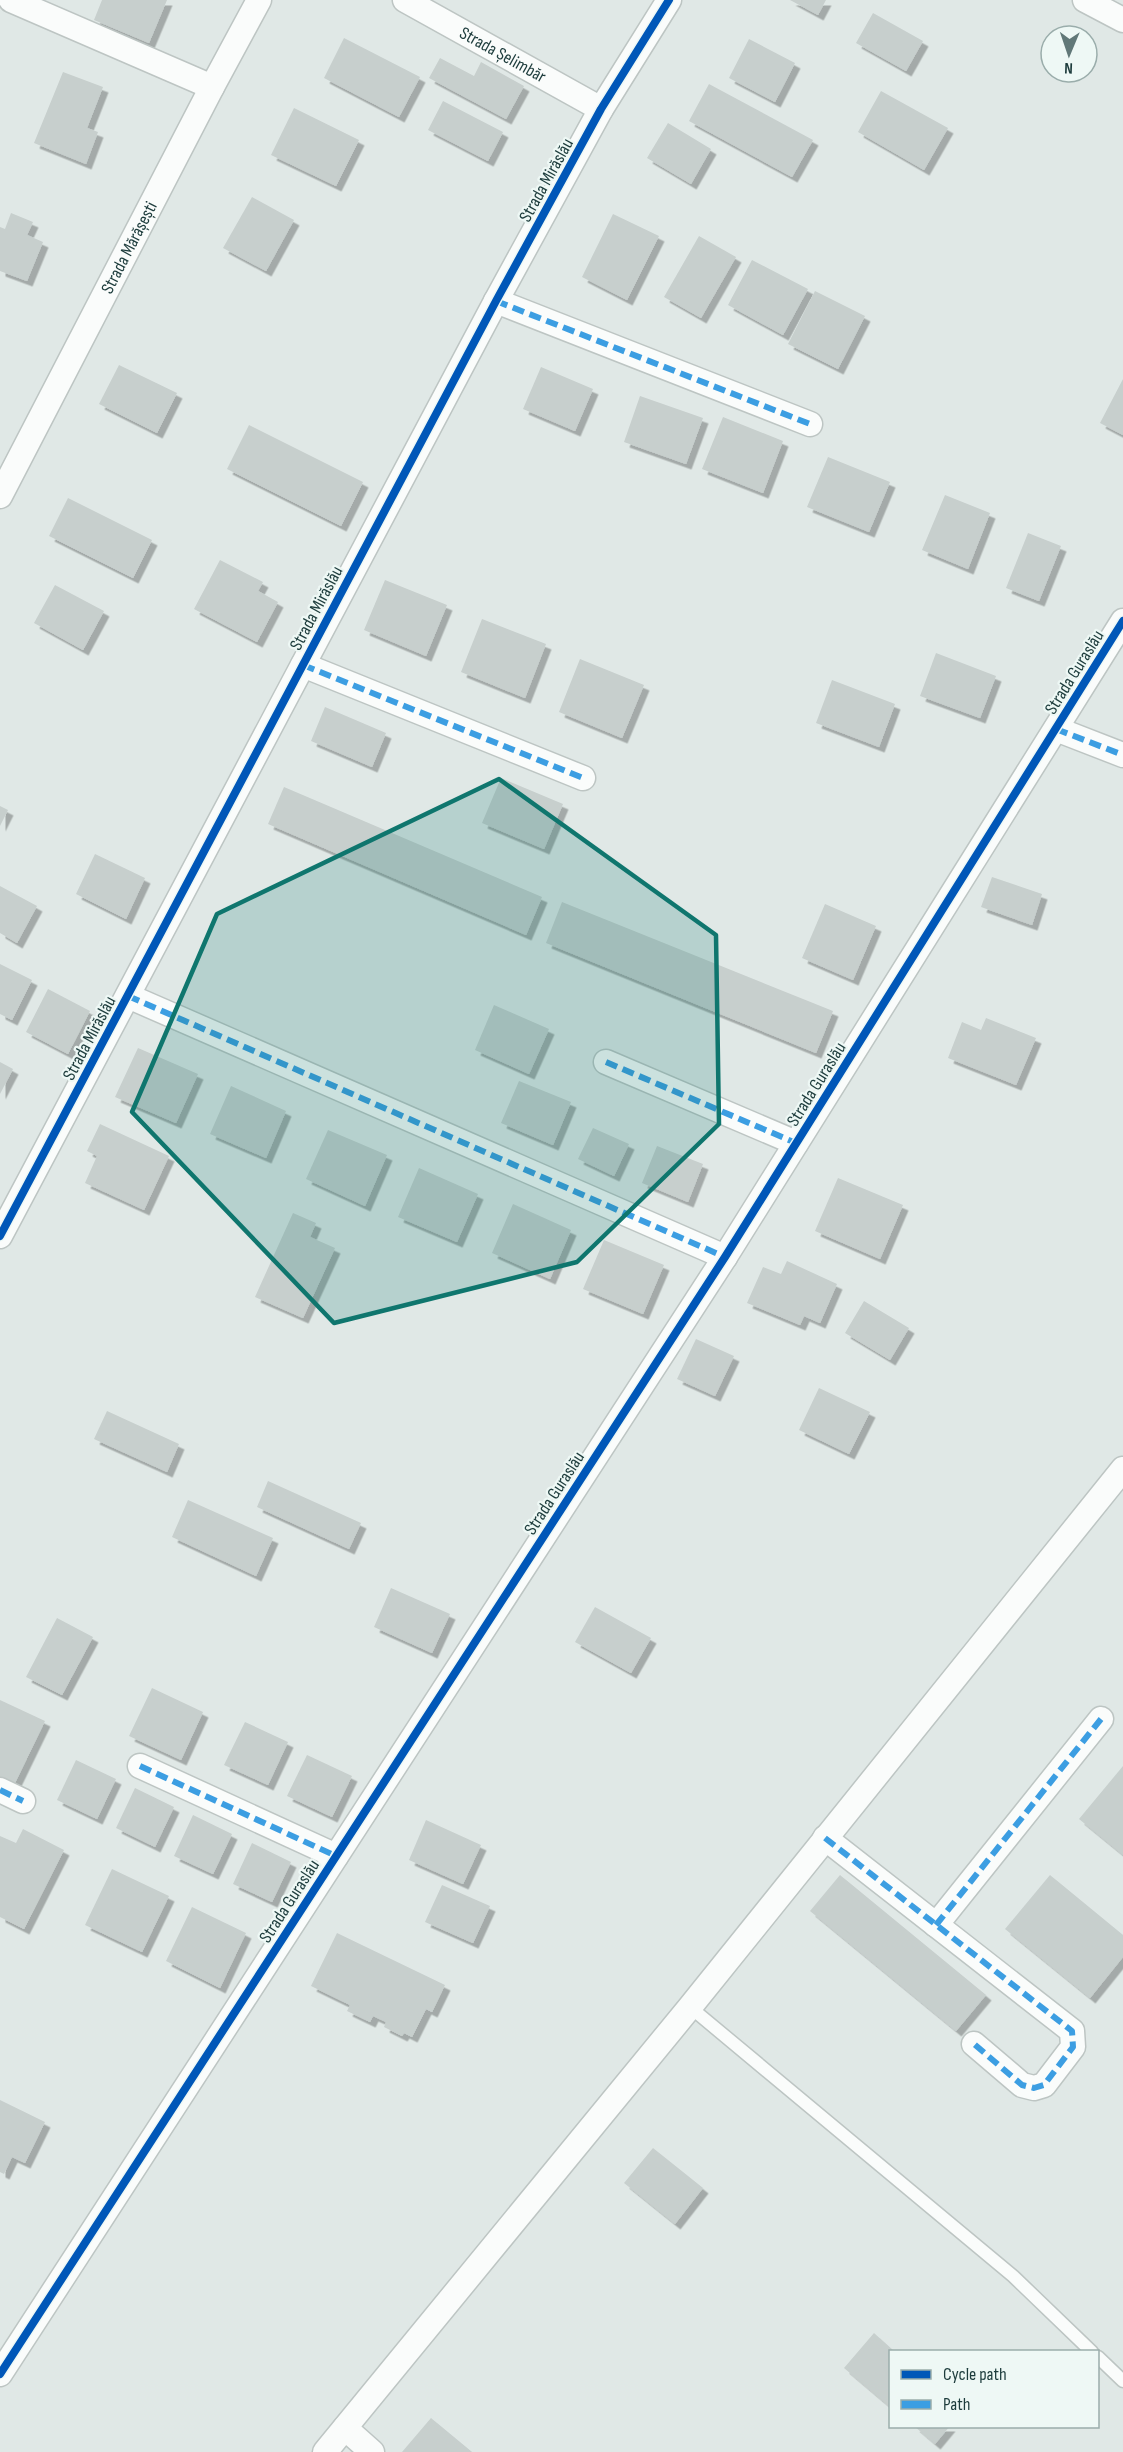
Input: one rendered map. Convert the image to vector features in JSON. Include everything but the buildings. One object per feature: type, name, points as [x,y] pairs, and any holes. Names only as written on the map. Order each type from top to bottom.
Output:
[{"type":"street","points":[[11,0],[212,87]]},
{"type":"street","name":"Strada Mărășești","points":[[0,496],[259,0]]},
{"type":"street","name":"Strada Șelimbăr","points":[[405,0],[601,109]]},
{"type":"street","name":"Strada Mirăslău","points":[[0,1236],[496,301],[601,109],[669,0]]},
{"type":"street","points":[[1085,0],[1123,20]]},
{"type":"street","points":[[496,301],[810,424]]},
{"type":"street","name":"Strada Guraslău","points":[[0,2374],[725,1257],[1123,621]]},
{"type":"street","points":[[303,665],[583,778]]},
{"type":"street","points":[[1056,729],[1123,755]]},
{"type":"street","points":[[128,996],[725,1257]]},
{"type":"street","points":[[606,1062],[796,1143]]},
{"type":"street","points":[[325,2452],[690,2007],[1123,1469]]},
{"type":"street","points":[[936,1925],[1101,1719]]},
{"type":"street","points":[[140,1766],[336,1856]]},
{"type":"street","points":[[0,1790],[23,1801]]},
{"type":"street","points":[[825,1839],[1072,2031],[1073,2048],[1044,2085],[1034,2088],[1022,2085],[975,2044]]},
{"type":"street","points":[[345,2428],[372,2452]]},
{"type":"lane","points":[[690,2007],[1013,2276],[1090,2350]]},
{"type":"lane","points":[[1099,2358],[1123,2381]]},
{"type":"highlighted area","points":[[499,779],[716,935],[719,1124],[577,1262],[334,1323],[132,1112],[217,914]]},
{"type":"marked path","points":[[496,301],[810,424]]},
{"type":"marked path","points":[[303,665],[583,778]]},
{"type":"marked path","points":[[1056,729],[1123,755]]},
{"type":"marked path","points":[[128,996],[725,1257]]},
{"type":"marked path","points":[[606,1062],[796,1143]]},
{"type":"marked path","points":[[936,1925],[1101,1719]]},
{"type":"marked path","points":[[140,1766],[336,1856]]},
{"type":"marked path","points":[[0,1790],[23,1801]]},
{"type":"marked path","points":[[825,1838],[1072,2031],[1073,2047],[1044,2085],[1034,2088],[1022,2085],[974,2044]]},
{"type":"cycle path","points":[[0,1236],[496,301],[601,109],[669,0]]},
{"type":"cycle path","points":[[0,2374],[725,1257],[1123,621]]}]
